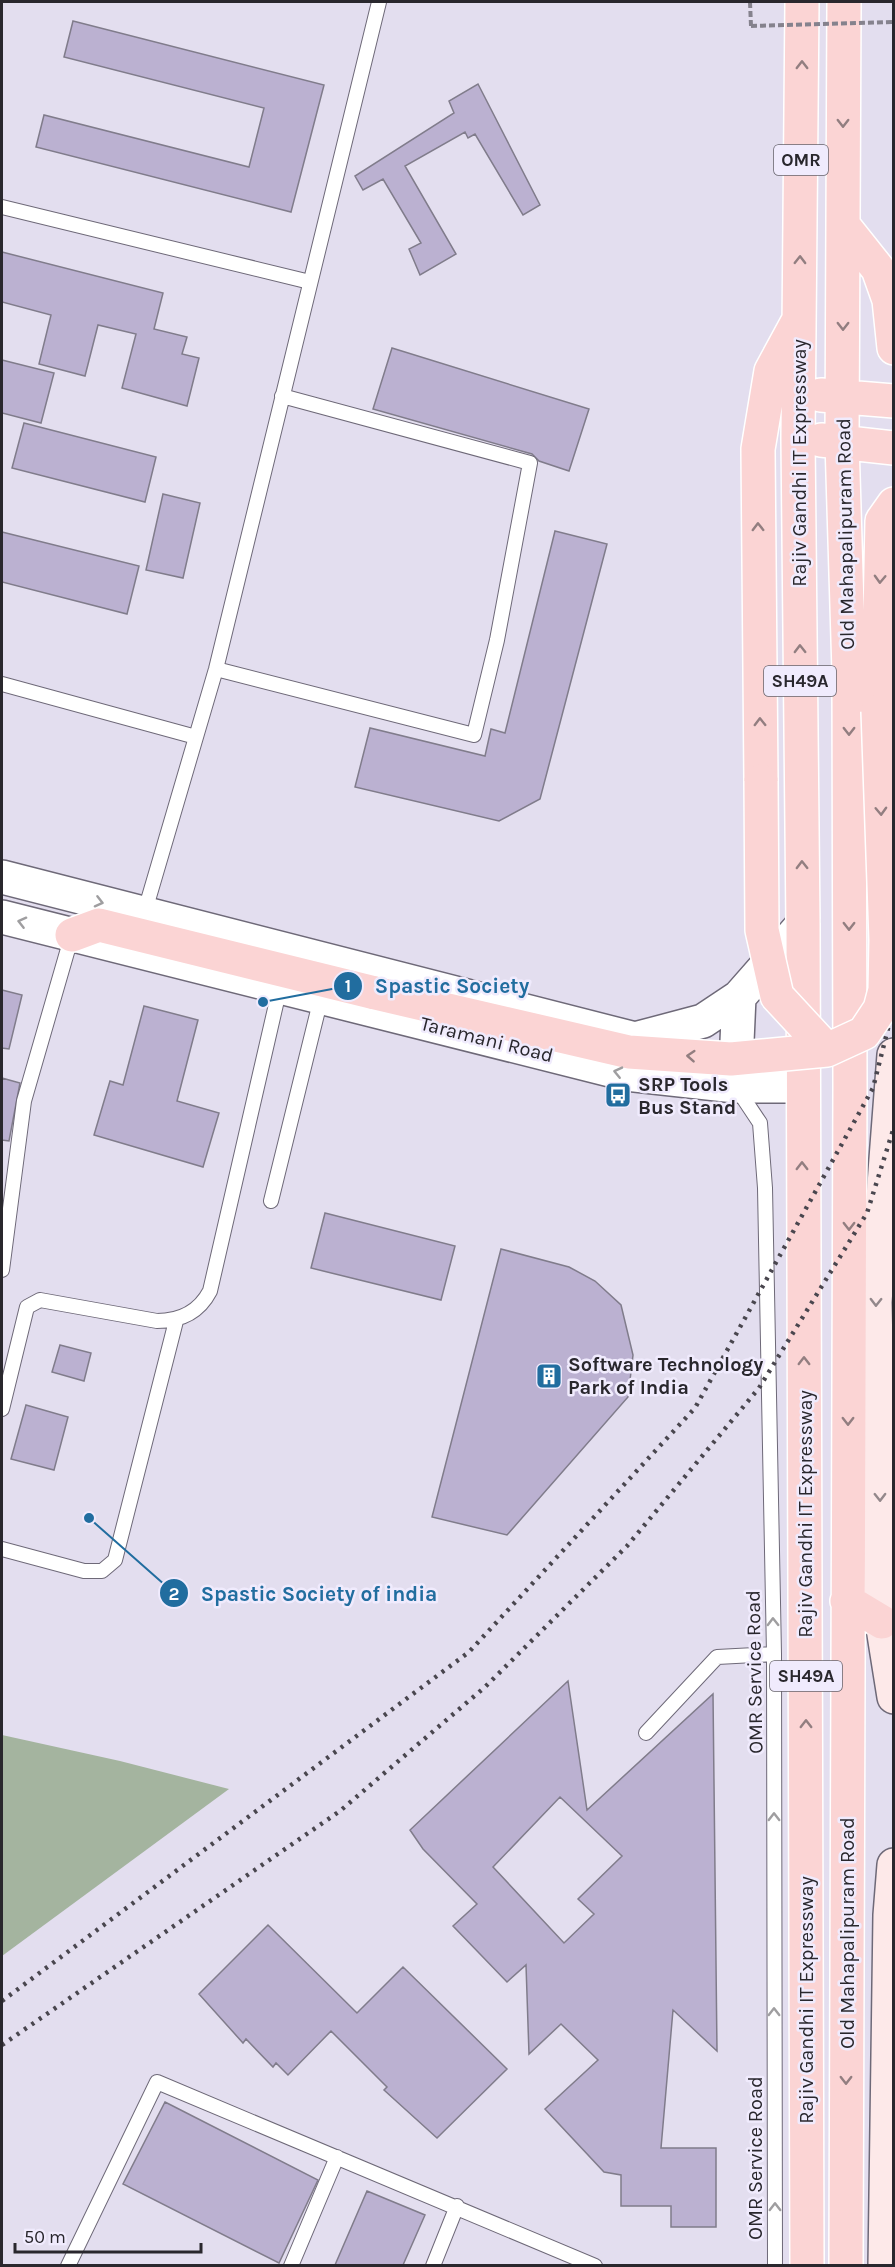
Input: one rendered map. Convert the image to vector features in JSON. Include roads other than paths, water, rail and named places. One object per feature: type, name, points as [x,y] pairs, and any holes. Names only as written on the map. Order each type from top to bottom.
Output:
[{"type":"main road","name":"Rajiv Gandhi IT Expressway","points":[[802,2],[798,438],[803,924],[807,2265]]},
{"type":"main road","name":"OMR","points":[[843,397],[844,2]]},
{"type":"main road","points":[[843,225],[878,269],[889,300],[894,348]]},
{"type":"main road","points":[[799,319],[771,371],[758,449],[762,930],[777,996],[827,1050]]},
{"type":"main road","points":[[798,394],[894,401]]},
{"type":"main road","name":"Old Mahapalipuram Road","points":[[843,397],[842,442],[849,672],[850,1096],[846,2265]]},
{"type":"main road","points":[[798,438],[894,448]]},
{"type":"main road","points":[[72,935],[99,925],[375,993],[629,1052],[731,1059],[827,1050],[864,1033],[880,1009],[885,990],[886,940],[878,711],[888,512],[843,481]]},
{"type":"main road","points":[[894,1055],[875,1302],[882,1622],[894,1697]]},
{"type":"main road","points":[[847,1601],[882,1622]]},
{"type":"main road","points":[[806,1670],[847,1671]]},
{"type":"main road","points":[[806,1756],[847,1754]]},
{"type":"main road","points":[[885,2265],[890,1915],[894,1865]]},
{"type":"street","name":"Taramani Road","points":[[2,877],[635,1039],[703,1021],[739,997]]},
{"type":"street","name":"Taramani Road","points":[[2,917],[626,1074],[735,1086],[802,1086]]},
{"type":"street","points":[[735,1086],[739,997],[803,924]]},
{"type":"lane","points":[[144,914],[216,669],[379,2]]},
{"type":"lane","points":[[2,207],[310,282]]},
{"type":"lane","points":[[216,669],[474,735],[497,640],[530,463],[282,396]]},
{"type":"lane","points":[[2,684],[196,737]]},
{"type":"lane","points":[[2,1270],[24,1101],[72,935]]},
{"type":"lane","points":[[2,1409],[27,1307],[40,1300],[157,1321],[176,1321],[202,1306],[210,1291],[280,987]]},
{"type":"lane","points":[[271,1201],[321,998]]},
{"type":"lane","name":"OMR Service Road","points":[[735,1086],[760,1123],[765,1188],[774,1654],[775,2265]]},
{"type":"lane","points":[[2,1549],[84,1571],[102,1571],[115,1560],[176,1321]]},
{"type":"lane","points":[[646,1733],[717,1657],[774,1654]]},
{"type":"lane","points":[[68,2265],[158,2082],[596,2265]]},
{"type":"lane","points":[[291,2265],[337,2157]]},
{"type":"lane","points":[[433,2265],[457,2206]]},
{"type":"railway","points":[[2,2001],[469,1652],[695,1408],[873,1088],[894,1005]]},
{"type":"railway","points":[[2,2045],[340,1811],[485,1687],[627,1546],[759,1388],[867,1213],[894,1127]]},
{"type":"place","name":"Spastic Society","points":[[263,1002]]},
{"type":"place","name":"SRP Tools Bus Stand","points":[[618,1095]]},
{"type":"place","name":"Software Technology Park of India","points":[[549,1376]]},
{"type":"place","name":"Spastic Society of india","points":[[89,1518]]}]
